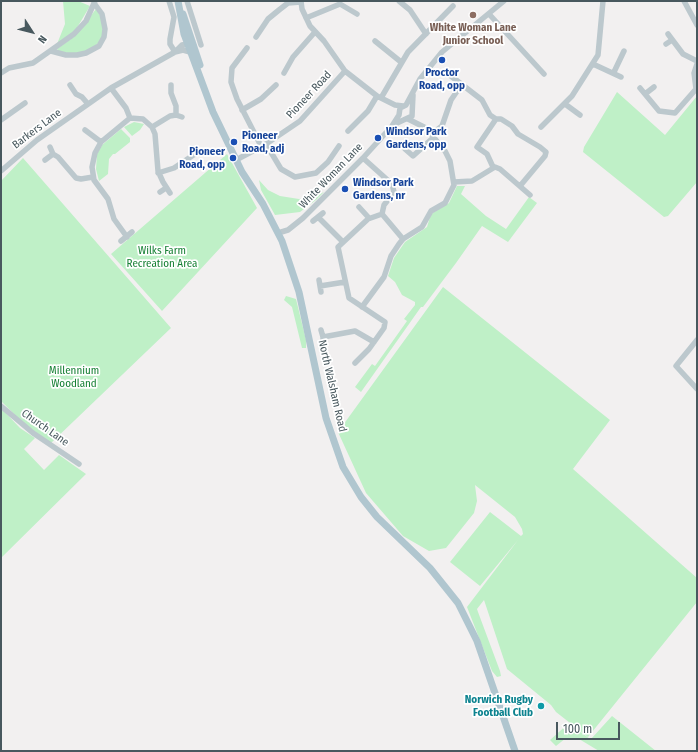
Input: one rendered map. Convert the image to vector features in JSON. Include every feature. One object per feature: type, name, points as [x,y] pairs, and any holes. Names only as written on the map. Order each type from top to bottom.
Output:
[{"type":"main road","name":"North Walsham Road","points":[[178,1],[213,112],[236,160],[278,233],[299,292],[326,418],[343,467],[357,490],[377,517],[435,574],[458,603],[477,641],[515,751]]},
{"type":"street","points":[[169,1],[174,17],[170,39],[170,44],[174,52]]},
{"type":"street","name":"North Walsham Road","points":[[187,1],[193,47]]},
{"type":"street","points":[[257,32],[278,10],[288,3],[301,1],[306,18],[345,71],[407,119],[421,124]]},
{"type":"street","points":[[399,1],[410,10],[426,34]]},
{"type":"street","name":"White Woman Lane","points":[[278,233],[288,230],[303,218],[363,158],[392,126],[420,79],[438,56],[504,1]]},
{"type":"street","points":[[542,124],[565,104],[579,87],[593,64],[599,50],[603,1]]},
{"type":"street","points":[[684,1],[697,25]]},
{"type":"street","points":[[1,73],[9,68],[28,65],[51,51],[80,28],[94,2],[102,14],[105,29],[104,37],[99,46],[86,53],[77,55],[66,55],[51,51]]},
{"type":"street","points":[[306,18],[340,3],[352,13]]},
{"type":"street","points":[[352,129],[381,98],[401,62],[446,11],[453,6]]},
{"type":"street","points":[[489,14],[529,60],[544,74]]},
{"type":"street","points":[[284,69],[299,48],[315,32]]},
{"type":"street","points":[[668,34],[683,54],[697,61]]},
{"type":"street","points":[[666,44],[672,40]]},
{"type":"street","points":[[375,41],[401,62]]},
{"type":"street","name":"Barkers Lane","points":[[1,172],[37,140],[111,88],[174,52],[193,47]]},
{"type":"street","points":[[243,50],[235,61],[230,75],[234,92],[242,110],[263,145],[281,169],[295,177],[316,173],[339,150]]},
{"type":"street","points":[[614,72],[624,51]]},
{"type":"street","points":[[593,64],[614,72],[621,77]]},
{"type":"street","points":[[640,88],[659,111],[675,113],[696,89],[694,73],[697,64]]},
{"type":"street","name":"Pioneer Road","points":[[236,160],[263,145],[300,121],[345,71]]},
{"type":"street","points":[[447,73],[485,103],[490,115],[496,119],[504,119],[518,134],[546,152],[545,156],[520,186]]},
{"type":"street","points":[[152,127],[166,118],[179,116],[171,93],[171,84]]},
{"type":"street","points":[[406,149],[415,158],[442,126],[451,100],[462,84]]},
{"type":"street","points":[[70,85],[76,94],[82,97],[88,104]]},
{"type":"street","points":[[242,110],[261,99],[272,86]]},
{"type":"street","points":[[645,94],[654,87]]},
{"type":"street","points":[[111,88],[126,108],[130,118]]},
{"type":"street","name":"White Woman Lane","points":[[392,126],[407,119],[413,110],[413,93]]},
{"type":"street","points":[[362,308],[384,277],[391,256],[403,240],[422,227],[431,211],[445,203],[454,182],[448,155],[421,124],[413,110],[404,105],[381,98]]},
{"type":"street","points":[[1,120],[25,103]]},
{"type":"street","points":[[565,104],[580,115]]},
{"type":"street","points":[[127,237],[114,219],[108,199],[93,177],[92,167],[94,153],[101,142],[130,118],[143,119],[152,127],[155,134],[158,173],[170,193]]},
{"type":"street","points":[[496,119],[478,147],[487,154],[493,167],[500,169],[530,195]]},
{"type":"street","points":[[86,130],[101,142]]},
{"type":"street","points":[[50,147],[53,154],[61,160],[76,178],[81,180],[93,177]]},
{"type":"street","points":[[158,173],[174,168],[197,152],[192,148]]},
{"type":"street","points":[[46,160],[53,154]]},
{"type":"street","points":[[363,158],[395,187],[394,192],[384,205],[382,214]]},
{"type":"street","points":[[454,182],[472,181],[493,167]]},
{"type":"street","points":[[160,192],[166,188]]},
{"type":"street","points":[[359,207],[369,218]]},
{"type":"street","points":[[356,359],[366,352],[374,342],[384,328],[385,322],[349,298],[338,247],[342,241],[369,218],[382,214]]},
{"type":"street","points":[[382,214],[403,240]]},
{"type":"street","points":[[318,217],[342,241]]},
{"type":"street","points":[[122,241],[132,232]]},
{"type":"street","points":[[320,286],[345,282]]},
{"type":"street","points":[[321,330],[323,340],[355,331],[364,334],[374,342]]},
{"type":"street","points":[[697,340],[676,366],[697,389]]},
{"type":"street","name":"Church Lane","points":[[1,406],[33,433],[79,464]]},
{"type":"green space","points":[[63,1],[78,1],[90,6],[75,31],[57,44],[65,24]]},
{"type":"green space","points":[[96,9],[103,20],[103,38],[92,49],[77,54],[59,52],[57,49],[75,36]]},
{"type":"green space","points":[[617,92],[665,135],[697,96],[697,182],[668,216],[664,217],[583,152],[584,147]]},
{"type":"green space","points":[[134,122],[144,124],[140,130],[132,136],[124,127]]},
{"type":"green space","points":[[121,129],[130,138],[130,142],[113,154],[109,159],[108,174],[99,181],[96,169],[97,154],[102,145]]},
{"type":"green space","name":"Wilks Farm Recreation Area","points":[[227,154],[257,208],[162,311],[111,254]]},
{"type":"green space","name":"Millennium Woodland","points":[[23,158],[171,328],[51,443],[23,423],[1,401],[1,181]]},
{"type":"green space","points":[[259,180],[268,190],[280,196],[299,199],[313,197],[324,192],[300,212],[275,215],[261,190]]},
{"type":"green space","points":[[457,186],[465,186],[461,194],[486,216],[506,229],[529,197],[537,203],[508,242],[482,226],[423,307],[421,307],[361,392],[355,387],[372,364],[375,366],[407,321],[404,319],[415,305],[415,302],[402,295],[395,282],[388,276],[394,258],[405,242],[427,227],[431,214],[449,203]]},
{"type":"green space","points":[[443,287],[610,420],[573,469],[697,578],[697,602],[588,737],[556,712],[551,705],[507,669],[484,600],[477,609],[500,671],[501,676],[497,677],[492,671],[467,607],[518,540],[480,586],[450,562],[490,512],[521,536],[523,534],[522,529],[515,517],[475,485],[477,501],[474,513],[446,548],[429,551],[403,536],[366,493],[338,432]]},
{"type":"green space","points":[[286,296],[296,299],[306,340],[306,348],[302,348],[292,307],[284,300]]},
{"type":"green space","points":[[1,408],[20,428],[35,438],[24,449],[44,470],[59,455],[86,474],[1,558]]},
{"type":"green space","points":[[612,716],[656,751],[599,751],[579,739],[566,738],[556,746],[550,740],[569,723],[591,739]]},
{"type":"place","name":"White Woman Lane Junior School","points":[[473,15]]},
{"type":"place","name":"Proctor Road, opp","points":[[442,60]]},
{"type":"place","name":"Windsor Park Gardens, opp","points":[[378,138]]},
{"type":"place","name":"Pioneer Road, adj","points":[[234,142]]},
{"type":"place","name":"Pioneer Road, opp","points":[[233,158]]},
{"type":"place","name":"Windsor Park Gardens, nr","points":[[345,189]]},
{"type":"place","name":"Norwich Rugby Football Club","points":[[541,706]]}]
